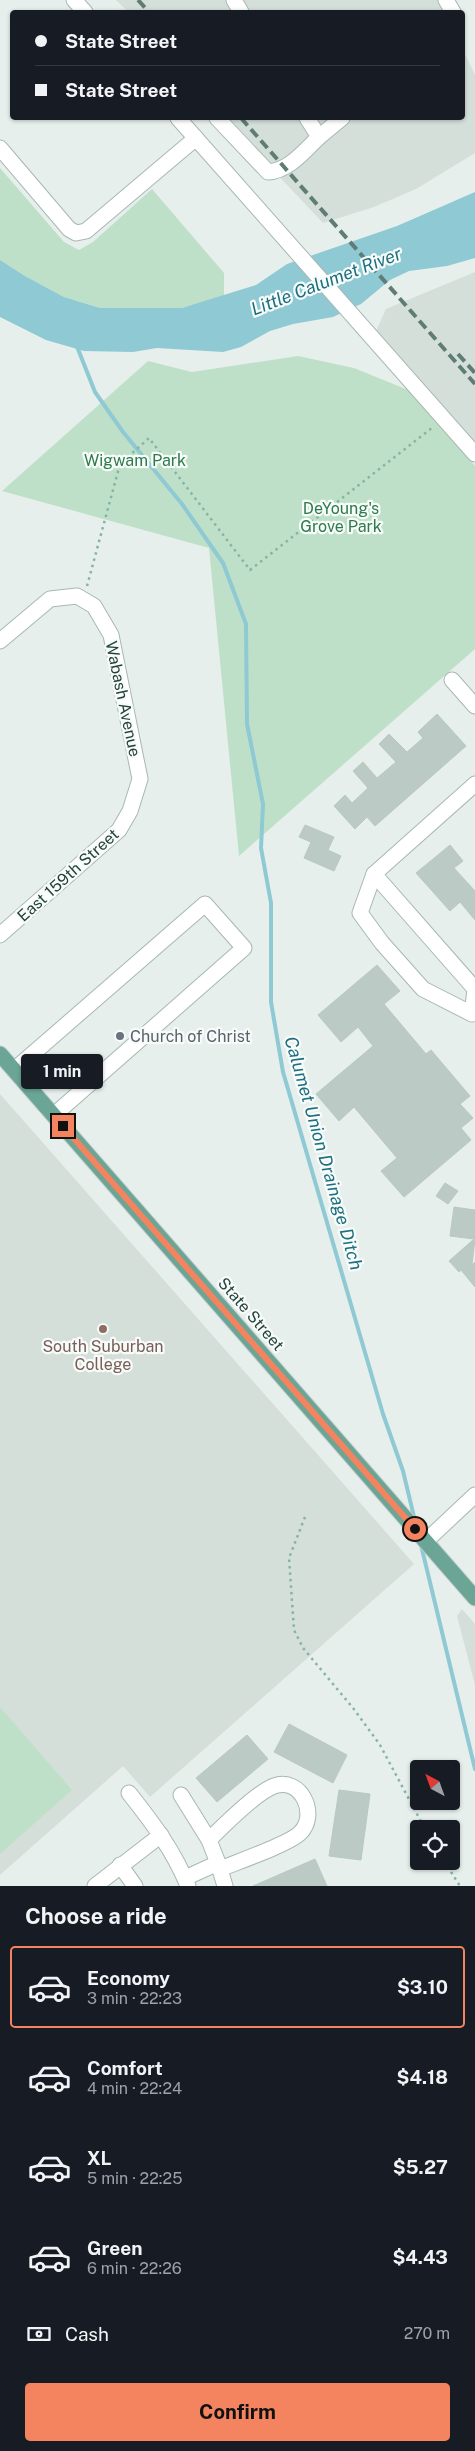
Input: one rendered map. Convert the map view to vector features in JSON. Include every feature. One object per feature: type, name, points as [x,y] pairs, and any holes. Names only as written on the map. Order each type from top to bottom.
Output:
[{"type":"main road","name":"State Street","points":[[0,1054],[374,1480],[475,1598]]},
{"type":"street","points":[[74,0],[83,10]]},
{"type":"street","points":[[180,120],[475,454]]},
{"type":"street","points":[[219,120],[268,172],[278,171],[285,167],[340,120]]},
{"type":"street","points":[[308,120],[319,137]]},
{"type":"street","points":[[0,148],[69,229],[76,233],[86,231],[196,138]]},
{"type":"street","points":[[0,641],[50,599],[77,596],[83,600]]},
{"type":"street","name":"Wabash Avenue","points":[[83,600],[94,606],[111,635],[140,779],[130,811]]},
{"type":"street","points":[[452,680],[475,706]]},
{"type":"street","points":[[374,874],[475,990],[472,1014],[423,989],[376,936],[360,913],[374,874],[475,784]]},
{"type":"street","name":"East 159th Street","points":[[0,935],[119,830],[130,811]]},
{"type":"street","points":[[14,1070],[205,904],[244,948],[54,1115]]},
{"type":"street","points":[[426,1541],[475,1495]]},
{"type":"street","points":[[129,1792],[161,1835],[180,1866],[187,1882],[219,1866],[300,1834],[308,1818],[305,1800],[292,1787],[273,1786],[235,1814],[209,1840]]},
{"type":"street","points":[[181,1795],[209,1840],[225,1886]]},
{"type":"street","points":[[95,1886],[161,1835]]},
{"type":"street","points":[[120,1865],[136,1886]]},
{"type":"path","points":[[83,600],[120,464],[148,438],[250,570],[444,418]]},
{"type":"path","points":[[305,1517],[289,1558],[294,1630],[303,1648],[353,1708],[380,1746],[420,1820]]},
{"type":"path","points":[[450,1870],[460,1886]]},
{"type":"shaded area","points":[[116,0],[438,0],[443,10],[126,10]]},
{"type":"shaded area","points":[[465,54],[475,75],[475,153],[416,189],[374,207],[323,223],[226,120],[465,120]]},
{"type":"shaded area","points":[[475,272],[475,454],[373,338],[386,309]]},
{"type":"shaded area","name":"South Suburban College","points":[[0,1094],[414,1564],[150,1797],[123,1766],[0,1875]]},
{"type":"shaded area","points":[[462,1609],[475,1624],[475,1685],[457,1616]]},
{"type":"green space","points":[[0,168],[64,242],[79,250],[93,242],[152,189],[224,273],[224,297],[182,308],[100,308],[64,297],[25,276],[0,260]]},
{"type":"green space","name":"DeYoung's Grove Park","points":[[298,356],[354,368],[408,390],[475,466],[475,649],[239,856],[209,548],[2,491],[148,361],[192,372]]},
{"type":"green space","points":[[0,1707],[72,1790],[0,1854]]},
{"type":"water","name":"Little Calumet River","points":[[475,192],[475,258],[447,266],[409,271],[390,280],[361,304],[333,317],[293,324],[270,331],[241,347],[223,352],[157,348],[133,352],[84,351],[46,340],[0,317],[0,260],[64,297],[100,308],[182,308],[256,285],[287,264],[397,226]]},
{"type":"building","points":[[437,714],[466,746],[375,826],[367,817],[355,829],[334,806],[345,795],[352,803],[368,788],[353,771],[363,762],[377,778],[396,762],[379,744],[389,734],[407,752],[423,738],[418,732]]},
{"type":"building","points":[[305,825],[334,837],[328,850],[341,856],[334,871],[304,858],[311,842],[299,837]]},
{"type":"building","points":[[450,845],[463,861],[454,868],[475,891],[475,920],[460,902],[450,911],[416,873]]},
{"type":"building","points":[[377,965],[400,991],[384,1004],[426,1054],[431,1050],[470,1096],[460,1104],[473,1118],[461,1128],[471,1140],[404,1197],[381,1171],[397,1158],[354,1107],[339,1121],[316,1094],[373,1046],[358,1027],[341,1042],[318,1015]]},
{"type":"building","points":[[445,1183],[458,1191],[448,1204],[436,1196]]},
{"type":"building","points":[[454,1207],[475,1210],[475,1239],[472,1265],[475,1262],[475,1287],[461,1270],[459,1272],[449,1261],[474,1239],[450,1236]]},
{"type":"building","points":[[289,1724],[347,1755],[333,1783],[274,1752]]},
{"type":"building","points":[[247,1735],[268,1759],[217,1802],[196,1778]]},
{"type":"building","points":[[339,1790],[370,1794],[361,1860],[329,1856]]},
{"type":"building","points":[[315,1859],[327,1886],[253,1886]]},
{"type":"waterway","name":"Calumet Union Drainage Ditch","points":[[76,344],[95,392],[123,432],[182,504],[223,563],[246,624],[247,724],[263,804],[261,848],[271,903],[271,1002],[283,1072],[383,1414],[403,1471],[415,1521]]},
{"type":"waterway","name":"Calumet Union Drainage Ditch","points":[[421,1545],[475,1769]]},
{"type":"railway","points":[[138,0],[147,10]]},
{"type":"railway","points":[[243,120],[475,384]]},
{"type":"railway","points":[[458,354],[475,373]]},
{"type":"place","name":"Church of Christ","points":[[120,1036]]},
{"type":"place","name":"South Suburban College","points":[[103,1329]]},
{"type":"route","points":[[63,1126],[415,1529]]},
{"type":"park label","name":"Wigwam Park","points":[[135,460]]}]
